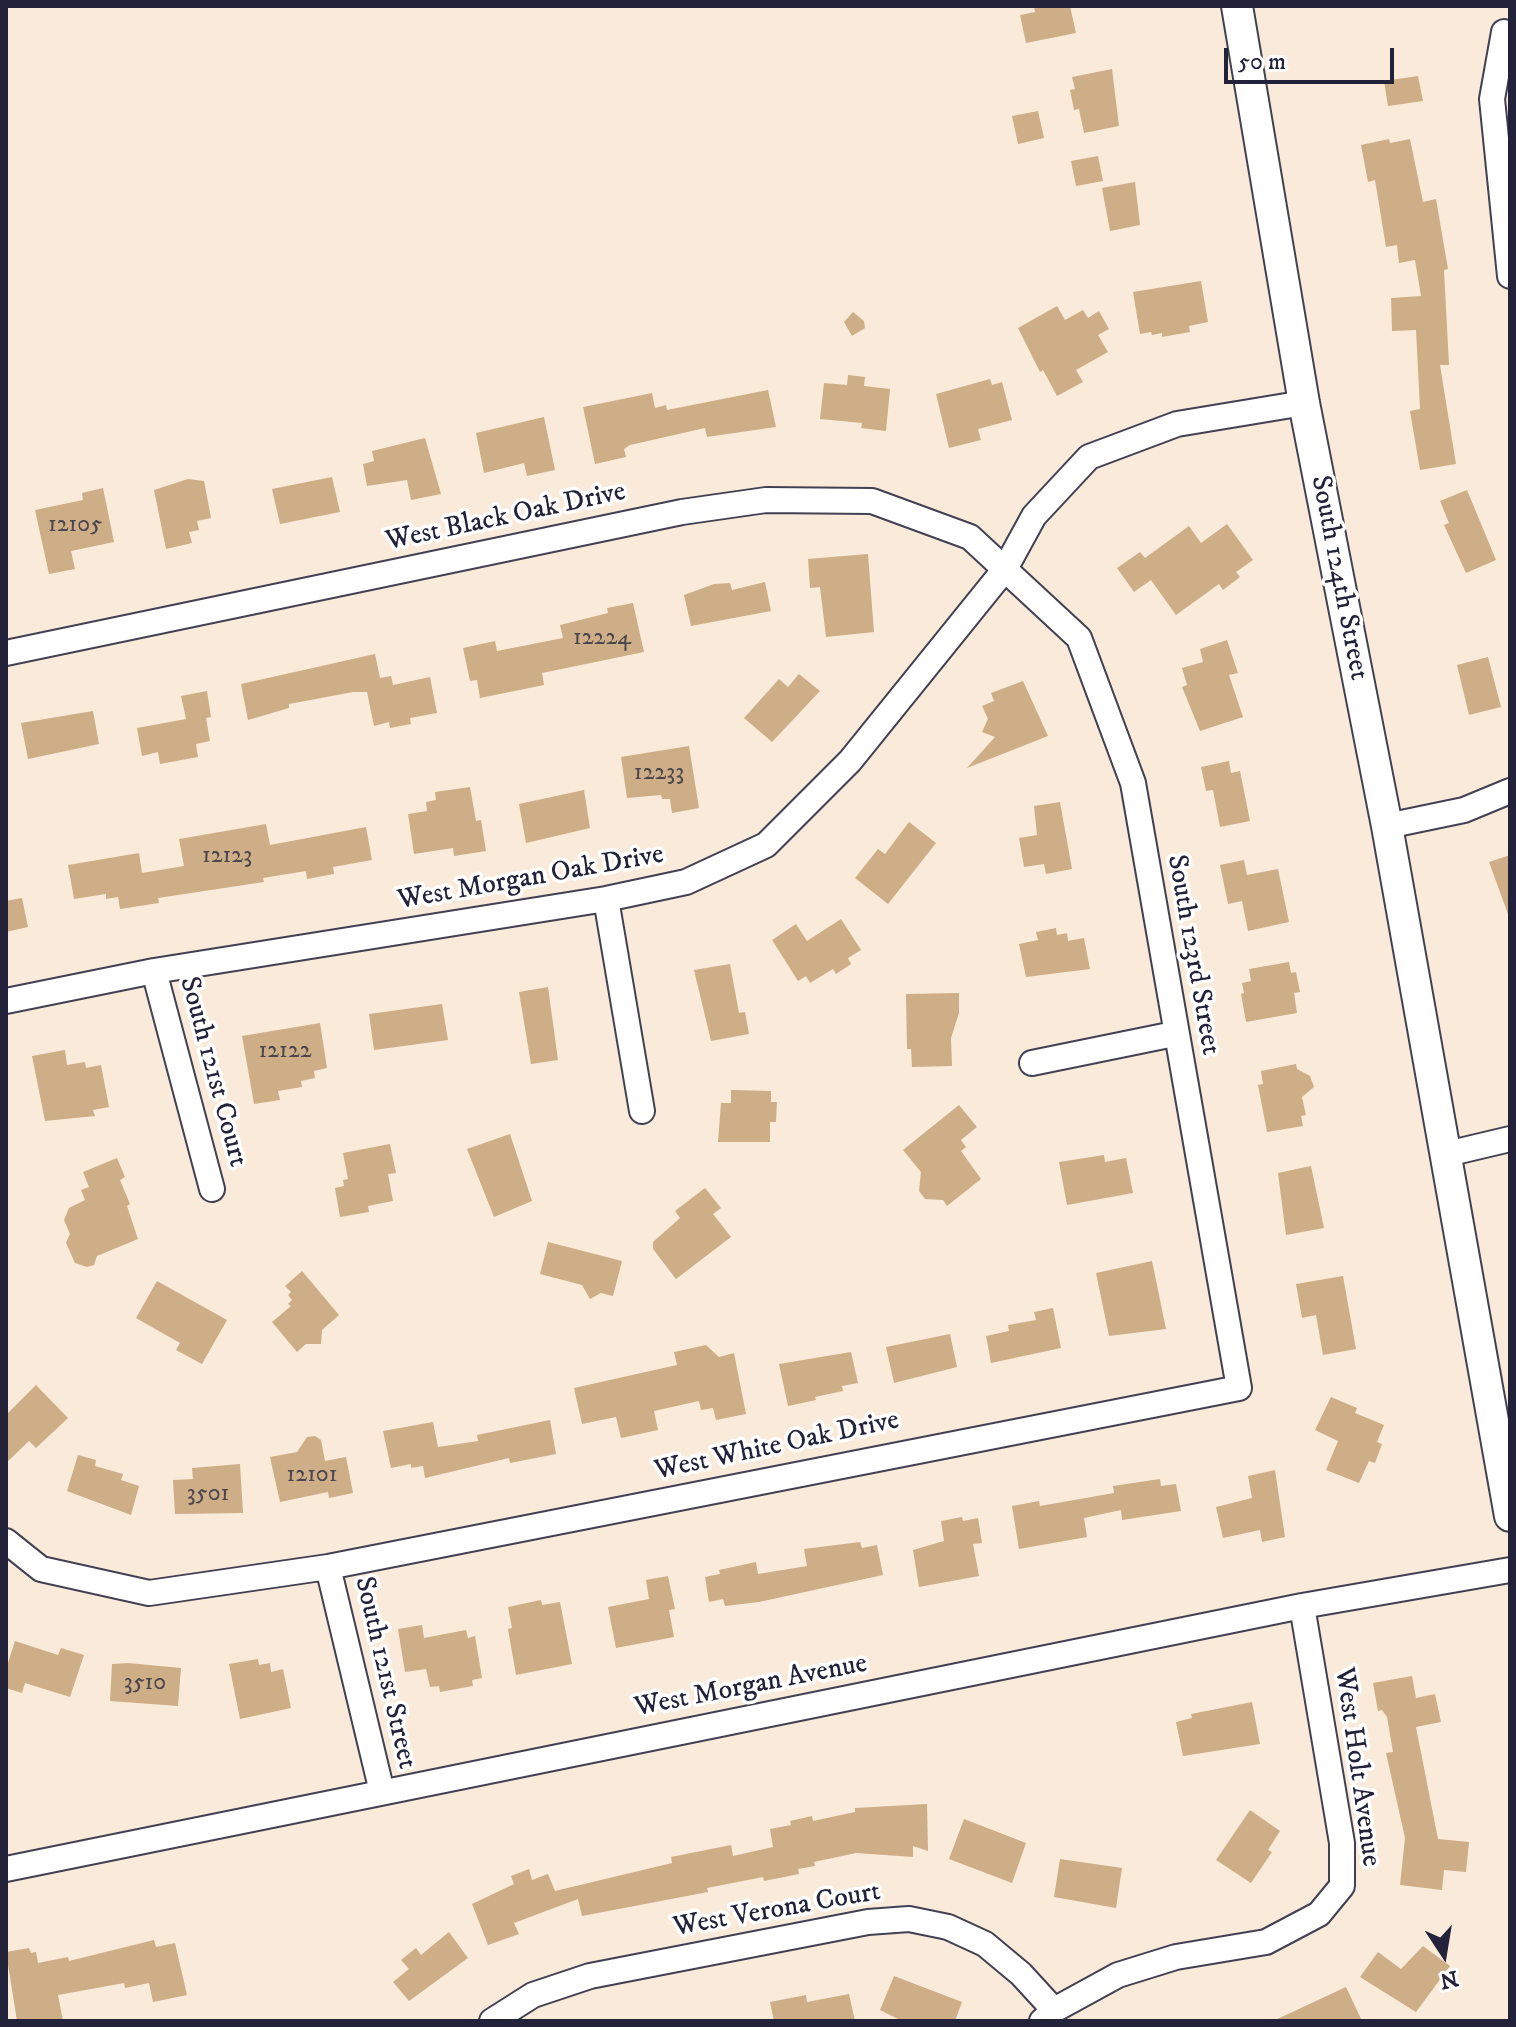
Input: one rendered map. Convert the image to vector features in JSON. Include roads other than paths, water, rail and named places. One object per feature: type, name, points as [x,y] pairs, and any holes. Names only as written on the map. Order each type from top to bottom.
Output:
[{"type":"street","name":"South 124th Street","points":[[1237,6],[1304,403],[1448,1151],[1510,1516]]},
{"type":"street","points":[[1504,32],[1492,99],[1510,276]]},
{"type":"street","name":"West Morgan Oak Drive","points":[[6,1001],[154,971],[606,899],[686,882],[766,845],[850,761],[1005,569],[1034,516],[1089,457],[1177,424],[1304,403]]},
{"type":"street","name":"West Black Oak Drive","points":[[6,653],[682,512],[766,500],[872,501],[970,537],[1005,569]]},
{"type":"street","name":"South 123rd Street","points":[[1005,569],[1079,638],[1133,783],[1174,1034],[1239,1388]]},
{"type":"street","points":[[1387,826],[1464,810],[1510,791]]},
{"type":"street","points":[[606,899],[642,1111]]},
{"type":"street","name":"South 121st Court","points":[[154,971],[212,1189]]},
{"type":"street","points":[[1032,1063],[1174,1034]]},
{"type":"street","points":[[1448,1151],[1510,1139]]},
{"type":"street","name":"West White Oak Drive","points":[[6,1541],[41,1569],[149,1593],[328,1567],[1035,1425],[1239,1388]]},
{"type":"street","name":"South 121st Street","points":[[328,1567],[382,1792]]},
{"type":"street","name":"West Morgan Avenue","points":[[6,1869],[1302,1606],[1510,1570]]},
{"type":"street","name":"West Holt Avenue","points":[[1048,2015],[1132,1970],[1176,1957],[1266,1942],[1319,1914],[1342,1886],[1342,1843],[1302,1606]]},
{"type":"street","name":"West Verona Court","points":[[492,2021],[533,1995],[590,1976],[868,1922],[909,1919],[948,1927],[985,1944],[1021,1974],[1048,2015]]}]
